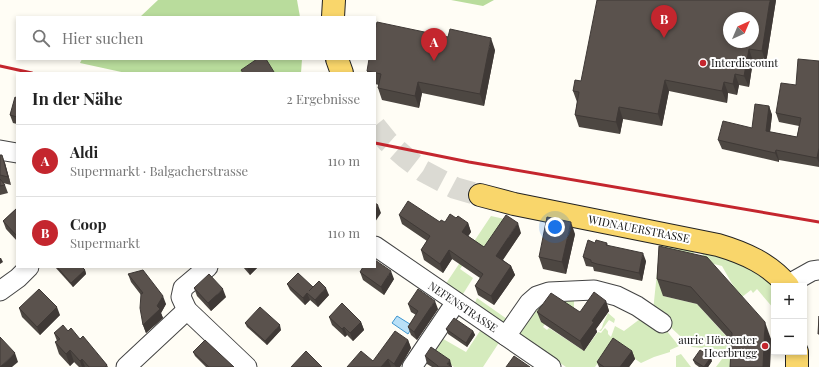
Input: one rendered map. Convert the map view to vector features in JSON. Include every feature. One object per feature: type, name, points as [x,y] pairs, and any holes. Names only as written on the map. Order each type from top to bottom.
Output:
[{"type":"main road","points":[[333,16],[334,0]]},
{"type":"main road","points":[[337,60],[342,72]]},
{"type":"main road","name":"WIDNAUERSTRASSE","points":[[480,195],[514,204],[718,245],[740,252],[762,264],[785,283]]},
{"type":"main road","points":[[797,355],[797,367]]},
{"type":"street","points":[[0,150],[16,153]]},
{"type":"street","name":"NEFENSTRASSE","points":[[376,247],[551,367]]},
{"type":"street","points":[[0,291],[18,278],[28,268]]},
{"type":"street","points":[[207,268],[183,288],[181,297],[187,310],[247,367]]},
{"type":"street","points":[[793,283],[812,271],[819,270]]},
{"type":"street","points":[[506,336],[529,303],[537,296],[549,292],[594,290],[617,296],[637,306],[662,323]]},
{"type":"street","points":[[412,367],[456,302]]},
{"type":"street","points":[[126,367],[187,310]]},
{"type":"green space","points":[[158,0],[297,0],[300,16],[141,16]]},
{"type":"green space","points":[[451,0],[494,0],[483,6]]},
{"type":"green space","points":[[82,60],[302,60],[301,72],[121,72],[80,63]]},
{"type":"green space","points":[[491,216],[509,220],[486,251],[476,245],[460,269],[473,278],[463,294],[460,295],[445,285]]},
{"type":"green space","points":[[660,244],[694,251],[691,269],[663,296],[697,304],[734,345],[723,350],[692,347],[653,311]]},
{"type":"green space","points":[[703,252],[722,257],[741,265],[758,275],[771,285],[771,305],[757,289],[753,293],[751,290],[742,297],[735,289],[722,266],[702,261]]},
{"type":"green space","points":[[574,295],[574,309],[554,300],[540,321],[545,324],[543,327],[547,330],[549,328],[584,351],[598,332],[601,333],[605,328],[611,337],[615,326],[624,331],[640,319],[666,330],[679,346],[670,350],[670,352],[641,363],[616,346],[601,367],[597,364],[595,367],[566,367],[518,335],[538,303]]},
{"type":"green space","points":[[477,298],[507,319],[504,324],[474,305]]},
{"type":"green space","points":[[608,313],[615,319],[614,323],[609,320],[601,331],[599,331],[602,328]]},
{"type":"green space","points":[[480,331],[485,331],[500,341],[483,367],[454,367],[431,351],[438,336],[466,352]]},
{"type":"green space","points":[[739,350],[738,367],[716,367],[725,355]]},
{"type":"green space","points":[[681,354],[691,367],[676,367],[676,356]]},
{"type":"water","points":[[397,316],[413,326],[408,334],[392,323]]},
{"type":"building","points":[[597,0],[770,0],[762,51],[749,49],[744,76],[735,74],[733,84],[724,82],[722,91],[665,80],[658,114],[619,107],[616,122],[575,115],[579,92],[573,91],[575,80],[581,81]]},
{"type":"building","points":[[377,22],[448,37],[450,29],[491,38],[480,94],[418,82],[415,96],[378,88],[381,74],[367,71],[369,60],[376,60]]},
{"type":"building","points":[[798,59],[819,61],[819,148],[817,158],[776,150],[775,153],[718,140],[723,121],[752,128],[755,104],[769,106],[766,131],[797,137],[801,118],[776,113],[781,83],[796,85]]},
{"type":"building","points":[[256,60],[267,60],[274,72],[242,72],[241,70]]},
{"type":"building","points":[[15,97],[16,117],[10,115]]},
{"type":"building","points":[[0,155],[2,155],[8,177],[0,175]]},
{"type":"building","points":[[0,179],[5,185],[0,186]]},
{"type":"building","points":[[408,201],[440,222],[441,220],[445,222],[450,214],[456,218],[458,216],[468,223],[462,232],[484,247],[506,215],[518,223],[496,256],[511,266],[491,296],[475,286],[483,274],[449,250],[440,264],[421,250],[430,236],[399,215]]},
{"type":"building","points":[[16,209],[16,235],[3,221]]},
{"type":"building","points":[[547,217],[571,222],[562,262],[539,257]]},
{"type":"building","points":[[588,240],[595,243],[596,240],[607,243],[606,245],[643,253],[639,273],[597,264],[583,257]]},
{"type":"building","points":[[659,246],[707,257],[765,322],[763,367],[730,367],[732,333],[691,287],[657,279]]},
{"type":"building","points":[[376,261],[391,271],[381,287],[360,272],[362,268],[376,268]]},
{"type":"building","points":[[58,268],[83,268],[85,270],[71,283]]},
{"type":"building","points":[[143,270],[163,296],[157,306],[160,309],[143,325],[140,308],[141,294],[143,293],[128,274]]},
{"type":"building","points":[[298,273],[313,287],[319,281],[326,288],[315,300],[307,293],[303,298],[287,284]]},
{"type":"building","points":[[209,274],[223,289],[208,303],[194,288]]},
{"type":"building","points":[[39,289],[57,307],[37,327],[19,308]]},
{"type":"building","points":[[418,289],[435,301],[414,332],[408,327],[418,311],[408,304]]},
{"type":"building","points":[[594,292],[606,301],[592,321],[594,322],[580,341],[537,312],[551,293],[580,312]]},
{"type":"building","points":[[342,303],[361,322],[350,333],[344,327],[342,329],[329,317]]},
{"type":"building","points":[[260,307],[280,325],[265,341],[245,323]]},
{"type":"building","points":[[454,318],[473,331],[466,343],[446,329]]},
{"type":"building","points":[[63,325],[68,331],[71,328],[80,339],[83,336],[107,365],[105,367],[89,367],[82,359],[80,361],[70,350],[66,354],[55,342],[60,339],[54,333]]},
{"type":"building","points":[[395,331],[408,340],[394,364],[388,359],[381,367],[347,367],[361,351],[373,361]]},
{"type":"building","points":[[0,337],[15,353],[0,367]]},
{"type":"building","points":[[613,338],[632,351],[620,367],[604,367],[597,362]]},
{"type":"building","points":[[205,340],[234,367],[209,367],[193,352]]},
{"type":"building","points":[[431,347],[450,360],[447,364],[452,367],[438,367],[425,356]]},
{"type":"building","points":[[700,350],[711,357],[704,367],[693,360]]},
{"type":"building","points":[[306,351],[322,367],[291,367]]},
{"type":"building","points":[[514,356],[530,367],[506,367]]},
{"type":"tunnel","points":[[376,127],[388,142],[423,171],[455,188],[480,195]]},
{"type":"railway","points":[[0,66],[27,72]]},
{"type":"railway","points":[[376,143],[469,162],[819,222]]},
{"type":"place","name":"Coop","points":[[664,38]]},
{"type":"place","name":"Aldi","points":[[434,61]]},
{"type":"place","name":"Interdiscount","points":[[703,63]]},
{"type":"place","name":"auric Hörcenter Heerbrugg","points":[[765,346]]}]
